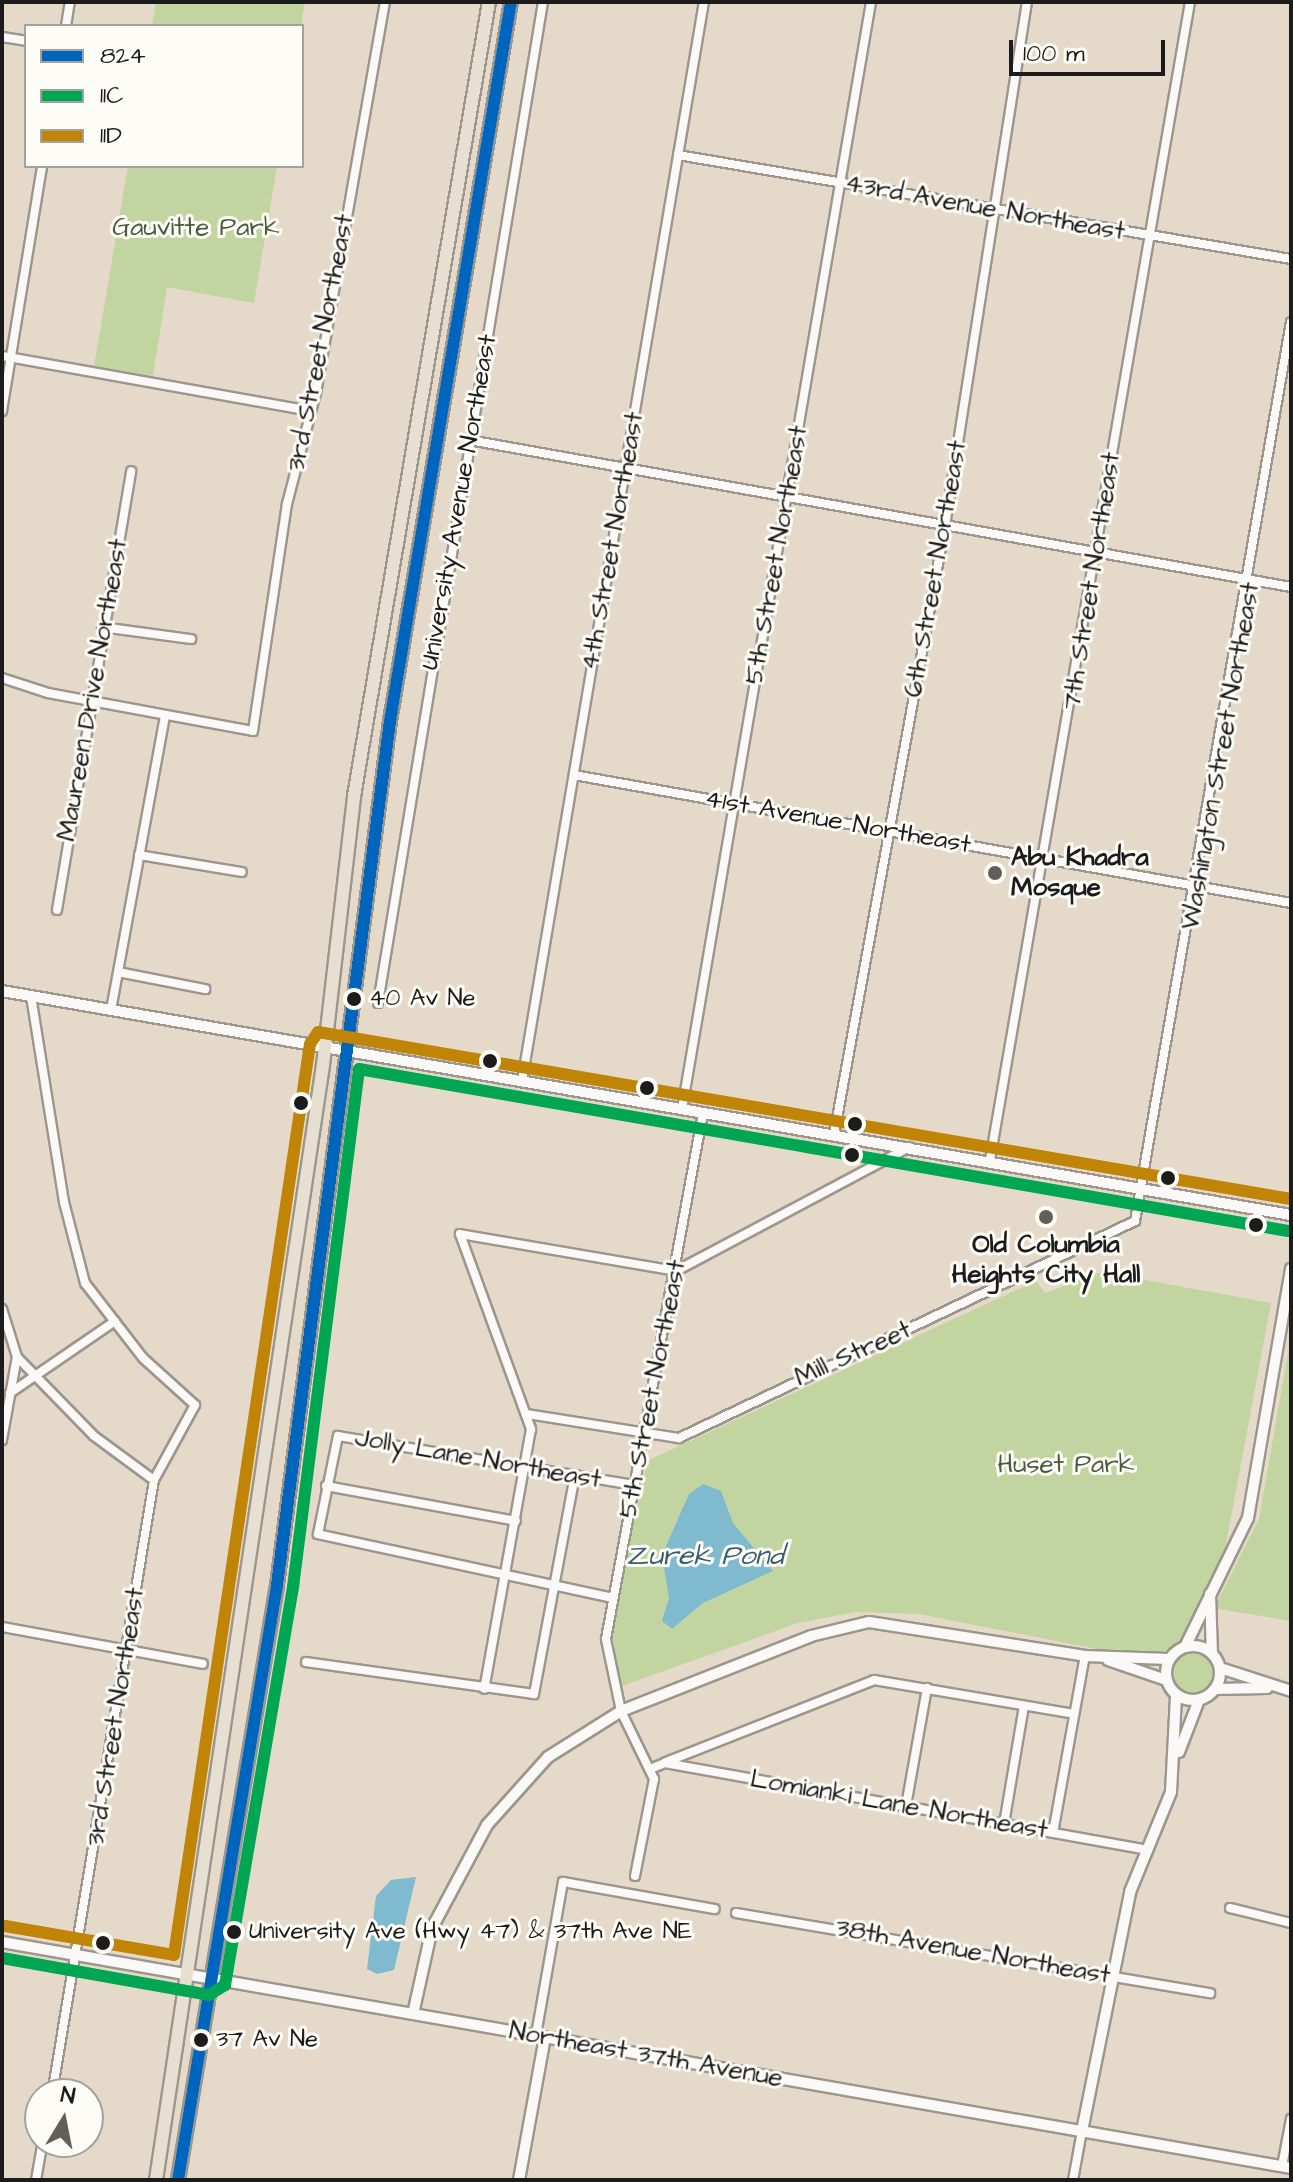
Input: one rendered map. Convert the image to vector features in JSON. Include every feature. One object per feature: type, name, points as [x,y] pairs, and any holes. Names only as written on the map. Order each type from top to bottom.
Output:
[{"type":"main road","name":"University Avenue Northeast","points":[[156,2180],[326,1046],[359,760],[489,2]]},
{"type":"main road","name":"University Avenue Northeast","points":[[178,2180],[277,1585],[345,1050],[458,291],[511,2]]},
{"type":"street","points":[[66,24],[70,2]]},
{"type":"street","name":"3rd Street Northeast","points":[[165,715],[253,731],[287,504],[311,411],[385,2]]},
{"type":"street","name":"University Avenue Northeast","points":[[378,1003],[543,2]]},
{"type":"street","name":"4th Street Northeast","points":[[522,1081],[704,2]]},
{"type":"street","name":"5th Street Northeast","points":[[682,1109],[871,2]]},
{"type":"street","name":"6th Street Northeast","points":[[834,1135],[945,526],[1027,2]]},
{"type":"street","name":"7th Street Northeast","points":[[990,1160],[1046,859],[1098,553],[1146,237],[1190,2]]},
{"type":"street","points":[[2,37],[24,41]]},
{"type":"street","name":"43rd Avenue Northeast","points":[[678,155],[1146,237],[1291,259]]},
{"type":"street","points":[[2,411],[6,357],[42,168]]},
{"type":"street","name":"Washington Street Northeast","points":[[1145,1188],[1252,580],[1291,322]]},
{"type":"street","points":[[6,357],[311,411]]},
{"type":"street","points":[[469,440],[1291,587]]},
{"type":"street","name":"Maureen Drive Northeast","points":[[57,910],[88,701],[131,471]]},
{"type":"street","points":[[102,627],[191,639]]},
{"type":"street","points":[[2,678],[88,701],[165,715],[111,1010]]},
{"type":"street","name":"41st Avenue Northeast","points":[[574,775],[1291,903]]},
{"type":"street","points":[[139,855],[242,872]]},
{"type":"street","points":[[118,972],[205,989]]},
{"type":"street","points":[[2,991],[990,1160],[1291,1215]]},
{"type":"street","points":[[10,1393],[115,1321],[85,1283],[64,1202],[31,996]]},
{"type":"street","name":"5th Street Northeast","points":[[650,1769],[621,1711],[606,1659],[613,1598],[641,1433],[676,1271],[703,1113]]},
{"type":"street","points":[[484,1689],[526,1467],[527,1414],[460,1234],[676,1271],[909,1147]]},
{"type":"street","name":"Mill Street","points":[[527,1414],[679,1438],[1135,1221],[1145,1188]]},
{"type":"street","points":[[413,2014],[432,1928],[487,1825],[548,1757],[621,1711],[811,1636],[869,1622],[1085,1656],[1169,1659],[1185,1647],[1248,1518],[1291,1269]]},
{"type":"street","points":[[2,1309],[17,1357],[94,1436],[154,1480]]},
{"type":"street","name":"3rd Street Northeast","points":[[55,2078],[78,1955],[154,1480],[195,1405],[115,1321]]},
{"type":"street","points":[[2,1440],[17,1357]]},
{"type":"street","name":"Jolly Lane Northeast","points":[[505,1578],[326,1542],[318,1534],[338,1436],[633,1485]]},
{"type":"street","points":[[306,1662],[534,1694],[557,1588],[575,1475]]},
{"type":"street","points":[[326,1486],[516,1521]]},
{"type":"street","points":[[505,1578],[613,1598]]},
{"type":"street","points":[[1210,1594],[1212,1653],[1220,1668],[1215,1689]]},
{"type":"street","points":[[2,1627],[203,1664]]},
{"type":"street","points":[[1185,1647],[1212,1653]]},
{"type":"street","points":[[1053,1833],[1085,1656]]},
{"type":"street","points":[[1099,1657],[1166,1680],[1176,1696],[1178,1754]]},
{"type":"street","points":[[1166,1680],[1169,1659]]},
{"type":"street","points":[[1220,1668],[1291,1691]]},
{"type":"street","points":[[635,1876],[650,1769],[874,1680],[1074,1714]]},
{"type":"street","points":[[906,1806],[927,1688]]},
{"type":"street","points":[[1073,2180],[1130,1892],[1148,1850],[1178,1754],[1199,1700],[1215,1689],[1277,1688]]},
{"type":"street","points":[[1176,1696],[1199,1700]]},
{"type":"street","points":[[1004,1824],[1024,1706]]},
{"type":"street","name":"Lomianki Lane Northeast","points":[[665,1763],[1148,1850]]},
{"type":"street","points":[[519,2180],[563,1882],[715,1909]]},
{"type":"street","points":[[1230,1908],[1291,1923]]},
{"type":"street","name":"38th Avenue Northeast","points":[[736,1913],[1210,1993]]},
{"type":"street","name":"Northeast 37th Avenue","points":[[2,1942],[1286,2167]]},
{"type":"street","points":[[1286,2167],[1291,2119]]},
{"type":"street","points":[[36,2180],[40,2158]]},
{"type":"green space","points":[[156,2],[305,2],[301,24],[152,24]]},
{"type":"green space","name":"Gauvitte Park","points":[[128,168],[277,168],[254,303],[167,287],[153,376],[94,366]]},
{"type":"green space","name":"Huset Park","points":[[1101,1272],[1271,1303],[1225,1549],[1182,1644],[1153,1655],[1112,1652],[919,1614],[855,1612],[798,1623],[619,1687],[612,1627],[647,1461],[1036,1281],[1045,1293]]},
{"type":"green space","points":[[1291,1336],[1291,1621],[1214,1608],[1259,1519]]},
{"type":"green space","points":[[1194,1651],[1210,1658],[1217,1674],[1210,1690],[1194,1697],[1178,1690],[1171,1674],[1178,1658]]},
{"type":"water","name":"Zurek Pond","points":[[703,1484],[721,1491],[733,1523],[773,1571],[703,1603],[672,1629],[662,1621],[669,1598],[662,1555],[689,1494]]},
{"type":"water","points":[[416,1877],[394,1970],[377,1974],[367,1969],[376,1896],[391,1880]]},
{"type":"transit line","name":"824","points":[[178,2180],[277,1585],[390,721],[511,2]]},
{"type":"transit line","name":"11D","points":[[5,1926],[174,1955],[310,1044],[318,1032],[1291,1199]]},
{"type":"transit line","name":"11C","points":[[2,1958],[209,1995],[225,1985],[293,1587],[359,1069],[1288,1231]]},
{"type":"place","name":"Abu Khadra Mosque","points":[[995,873]]},
{"type":"place","name":"40 Av Ne","points":[[354,999]]},
{"type":"place","name":"Old Columbia Heights City Hall","points":[[1046,1217]]},
{"type":"place","name":"University Ave (Hwy 47) & 37th Ave NE","points":[[234,1932]]},
{"type":"place","name":"37 Av Ne","points":[[201,2040]]}]
